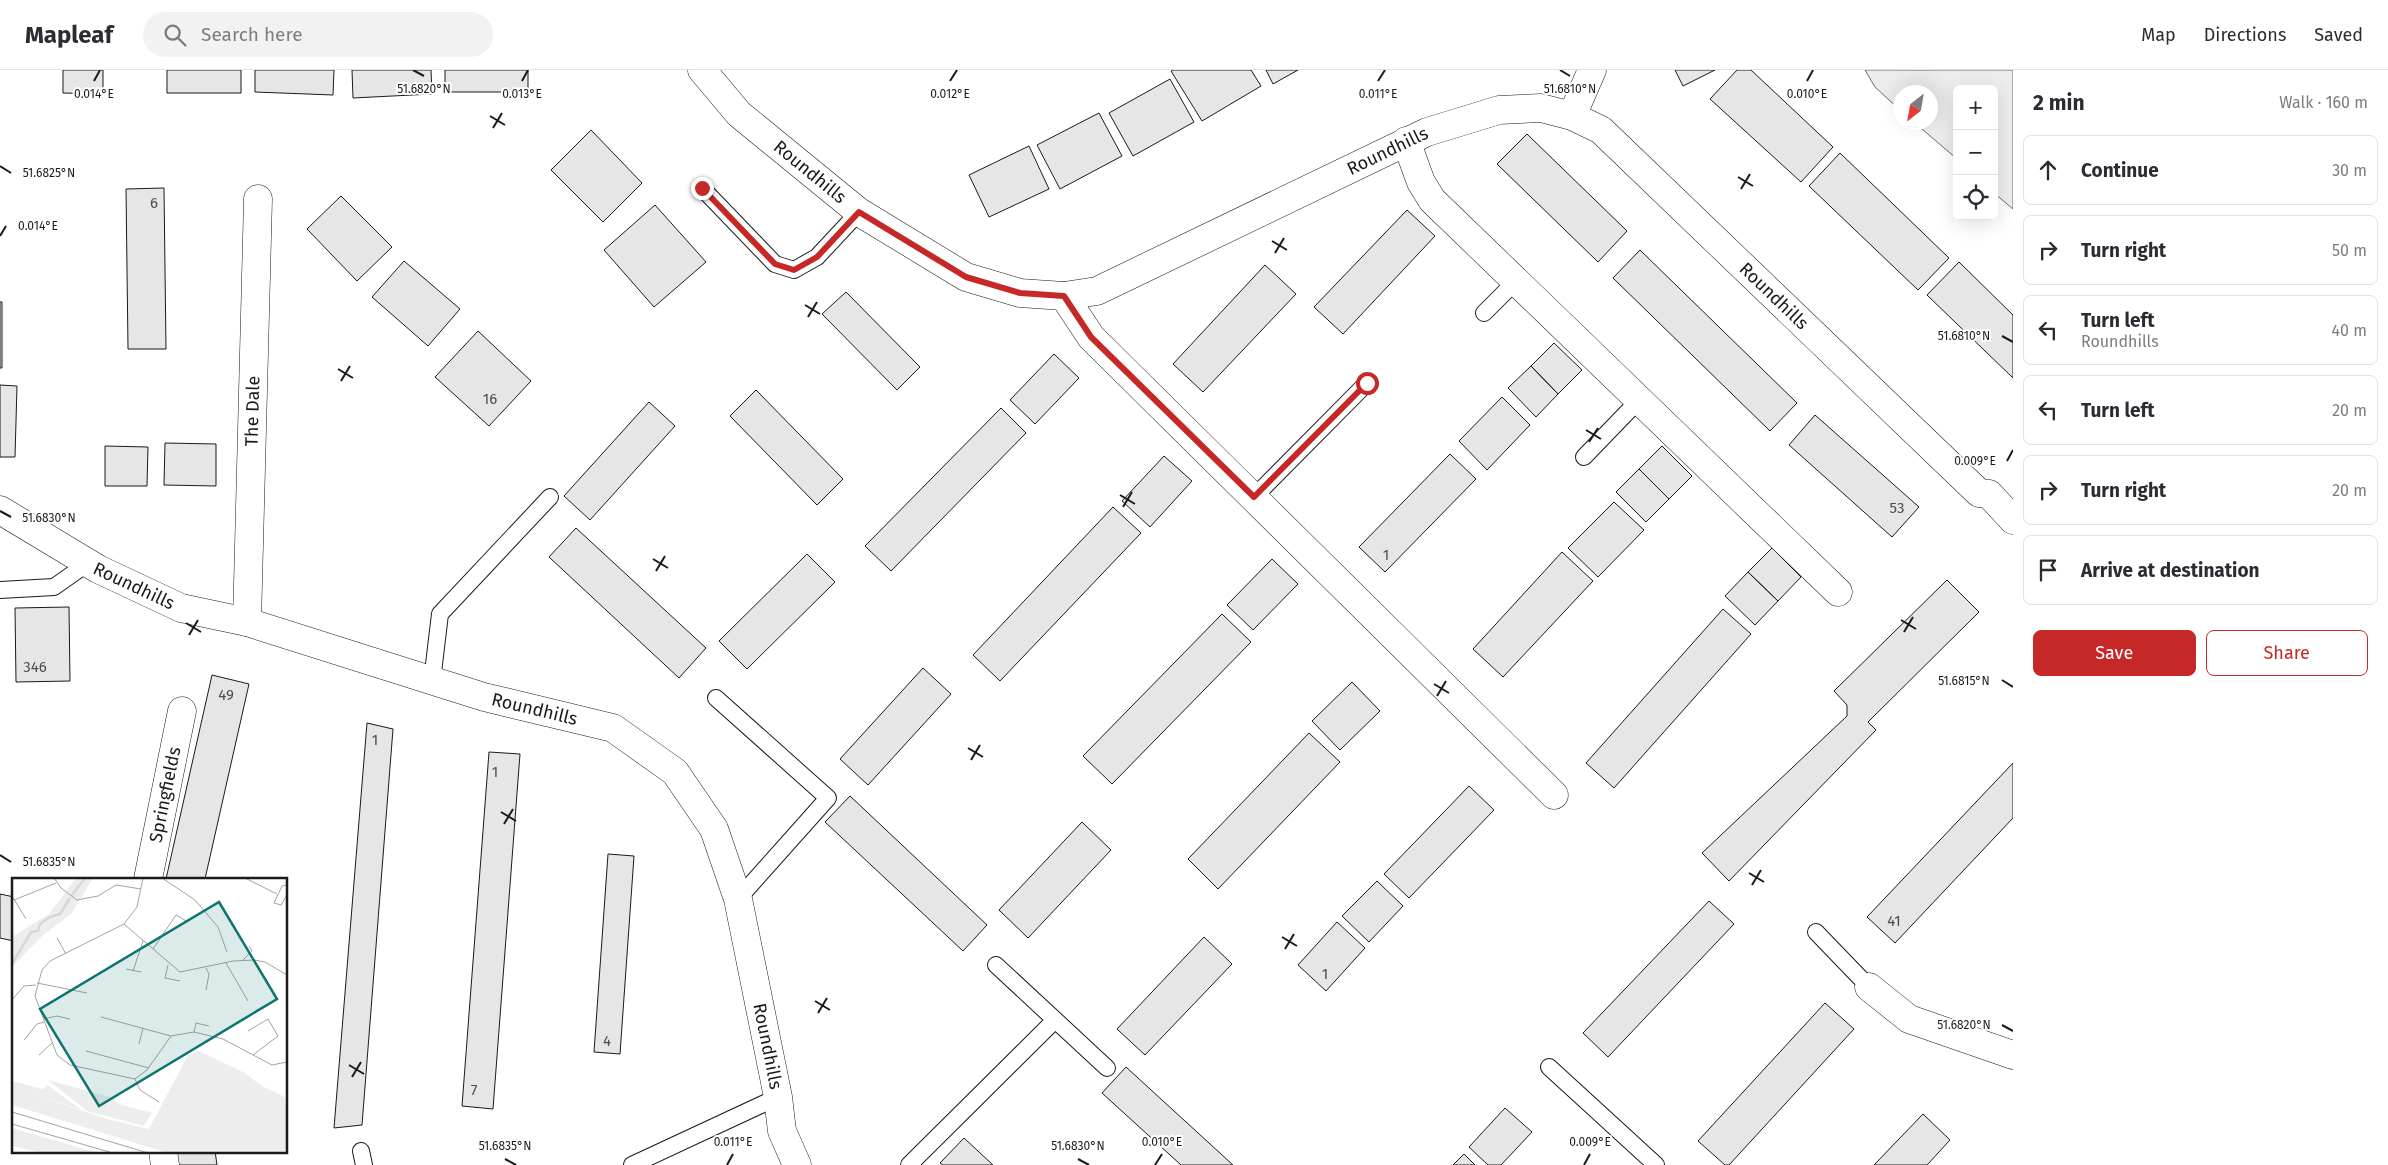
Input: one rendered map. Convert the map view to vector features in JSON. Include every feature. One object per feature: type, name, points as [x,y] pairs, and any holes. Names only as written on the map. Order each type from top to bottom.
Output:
[{"type":"street","name":"Roundhills","points":[[702,70],[739,114],[859,212],[966,277],[1020,293],[1064,296],[1097,291],[1428,132],[1500,110],[1541,108],[1572,116],[1601,130],[1972,486],[1979,492],[1989,494],[2013,520]]},
{"type":"street","points":[[1572,116],[1592,70]]},
{"type":"street","points":[[1406,141],[1421,182],[1432,200],[1838,592]]},
{"type":"street","name":"The Dale","points":[[247,622],[258,199]]},
{"type":"street","points":[[1064,296],[1091,337],[1554,795]]},
{"type":"street","name":"Roundhills","points":[[0,510],[88,563],[182,608],[247,622],[484,697],[613,728],[675,772],[714,829],[738,899],[778,1097],[782,1131],[797,1165]]},
{"type":"street","name":"Springfields","points":[[148,878],[182,711]]},
{"type":"street","points":[[1869,987],[1909,1019],[2013,1055]]},
{"type":"street","points":[[163,1152],[165,1165]]},
{"type":"lane","points":[[702,188],[775,264],[794,270],[817,257],[859,212]]},
{"type":"lane","points":[[1484,313],[1516,281]]},
{"type":"lane","points":[[1254,497],[1367,383]]},
{"type":"lane","points":[[1584,457],[1639,400]]},
{"type":"lane","points":[[432,681],[440,614],[550,496]]},
{"type":"lane","points":[[0,590],[54,588],[88,563]]},
{"type":"lane","points":[[716,698],[828,798],[738,899]]},
{"type":"lane","points":[[1816,932],[1869,987]]},
{"type":"lane","points":[[996,965],[1107,1068]]},
{"type":"lane","points":[[909,1165],[1056,1020]]},
{"type":"lane","points":[[1549,1067],[1656,1165]]},
{"type":"lane","points":[[632,1165],[778,1097]]},
{"type":"shaded area","points":[[1865,70],[2013,70],[2013,209],[1998,196],[1998,85],[1953,85],[1953,156],[1923,130],[1938,130],[1938,85],[1893,85],[1893,104],[1875,87]]},
{"type":"building","points":[[63,70],[103,70],[103,94],[63,93]]},
{"type":"building","points":[[167,70],[241,70],[241,93],[167,93]]},
{"type":"building","points":[[255,70],[334,70],[333,95],[255,92]]},
{"type":"building","points":[[352,70],[431,70],[432,94],[353,98]]},
{"type":"building","points":[[445,70],[528,70],[528,92],[445,92]]},
{"type":"building","points":[[1251,70],[1261,86],[1202,121],[1171,71]]},
{"type":"building","points":[[1266,70],[1298,70],[1273,84]]},
{"type":"building","points":[[1675,70],[1715,70],[1683,86]]},
{"type":"building","points":[[1737,70],[1751,70],[1833,147],[1801,182],[1710,99]]},
{"type":"building","points":[[1170,79],[1194,122],[1133,156],[1109,113]]},
{"type":"building","points":[[1099,113],[1122,156],[1060,189],[1037,145]]},
{"type":"building","points":[[591,130],[642,183],[603,222],[551,170]]},
{"type":"building","points":[[1527,134],[1627,231],[1598,262],[1497,164]]},
{"type":"building","points":[[1029,146],[1049,189],[989,217],[969,175]]},
{"type":"building","points":[[1840,153],[1949,258],[1918,290],[1809,186]]},
{"type":"building","points":[[164,188],[166,349],[128,349],[126,189]]},
{"type":"building","points":[[341,196],[392,247],[357,281],[307,229]]},
{"type":"building","points":[[655,205],[706,262],[654,307],[604,250]]},
{"type":"building","points":[[1407,210],[1435,236],[1343,334],[1314,307]]},
{"type":"building","points":[[1640,250],[1797,403],[1770,431],[1613,278]]},
{"type":"building","points":[[404,261],[460,309],[428,346],[372,297]]},
{"type":"building","points":[[1959,262],[2013,315],[2013,378],[1927,295]]},
{"type":"building","points":[[1265,265],[1296,294],[1203,392],[1173,364]]},
{"type":"building","points":[[846,292],[920,367],[897,390],[822,314]]},
{"type":"building","points":[[0,302],[2,302],[2,368],[0,368]]},
{"type":"building","points":[[478,331],[531,381],[489,426],[435,377]]},
{"type":"building","points":[[1554,343],[1582,370],[1558,394],[1531,366]]},
{"type":"building","points":[[1054,354],[1079,378],[1035,424],[1010,400]]},
{"type":"building","points":[[1531,366],[1558,394],[1536,417],[1508,388]]},
{"type":"building","points":[[0,385],[17,386],[15,457],[0,457]]},
{"type":"building","points":[[756,390],[843,479],[817,505],[730,416]]},
{"type":"building","points":[[1502,397],[1530,425],[1487,470],[1459,441]]},
{"type":"building","points":[[649,402],[675,426],[590,520],[564,496]]},
{"type":"building","points":[[1001,408],[1026,433],[891,571],[865,546]]},
{"type":"building","points":[[1815,415],[1919,507],[1892,537],[1789,445]]},
{"type":"building","points":[[165,443],[216,444],[216,486],[164,485]]},
{"type":"building","points":[[105,446],[148,447],[147,486],[105,486]]},
{"type":"building","points":[[1662,446],[1692,476],[1669,499],[1639,469]]},
{"type":"building","points":[[1450,454],[1476,479],[1385,572],[1359,547]]},
{"type":"building","points":[[1164,456],[1192,481],[1150,527],[1122,501]]},
{"type":"building","points":[[1639,469],[1669,499],[1646,522],[1616,492]]},
{"type":"building","points":[[1614,502],[1644,530],[1598,577],[1568,548]]},
{"type":"building","points":[[1113,507],[1141,533],[1000,681],[973,655]]},
{"type":"building","points":[[576,528],[706,648],[679,678],[549,557]]},
{"type":"building","points":[[1772,548],[1801,577],[1778,601],[1748,572]]},
{"type":"building","points":[[1562,552],[1593,581],[1503,677],[1473,649]]},
{"type":"building","points":[[807,554],[835,582],[747,669],[719,641]]},
{"type":"building","points":[[1272,559],[1298,584],[1253,630],[1227,605]]},
{"type":"building","points":[[1748,572],[1778,601],[1755,625],[1725,596]]},
{"type":"building","points":[[1947,580],[1979,612],[1868,722],[1876,730],[1729,881],[1702,853],[1847,716],[1847,705],[1834,691]]},
{"type":"building","points":[[69,607],[70,681],[16,682],[15,608]]},
{"type":"building","points":[[1723,609],[1751,634],[1614,788],[1586,763]]},
{"type":"building","points":[[1222,614],[1251,642],[1112,784],[1083,756]]},
{"type":"building","points":[[923,668],[951,694],[868,785],[840,759]]},
{"type":"building","points":[[212,675],[249,684],[205,878],[166,878]]},
{"type":"building","points":[[1352,682],[1380,711],[1340,750],[1312,721]]},
{"type":"building","points":[[367,723],[393,729],[362,1125],[334,1128]]},
{"type":"building","points":[[1309,733],[1340,762],[1218,889],[1188,859]]},
{"type":"building","points":[[489,752],[520,754],[493,1109],[462,1106]]},
{"type":"building","points":[[2013,763],[2013,818],[1895,943],[1867,917]]},
{"type":"building","points":[[1469,786],[1494,810],[1409,898],[1384,874]]},
{"type":"building","points":[[850,796],[987,925],[963,951],[825,822]]},
{"type":"building","points":[[1082,822],[1111,850],[1028,938],[999,910]]},
{"type":"building","points":[[608,854],[634,856],[620,1054],[594,1052]]},
{"type":"building","points":[[1377,881],[1403,906],[1369,942],[1342,916]]},
{"type":"building","points":[[0,894],[12,897],[12,941],[0,938]]},
{"type":"building","points":[[1709,901],[1734,924],[1608,1057],[1583,1033]]},
{"type":"building","points":[[1337,922],[1365,948],[1326,991],[1298,965]]},
{"type":"building","points":[[1204,937],[1232,964],[1145,1055],[1117,1029]]},
{"type":"building","points":[[1825,1003],[1854,1029],[1729,1165],[1725,1165],[1698,1141]]},
{"type":"building","points":[[1126,1067],[1233,1165],[1181,1165],[1102,1093]]},
{"type":"building","points":[[1505,1108],[1532,1132],[1501,1165],[1488,1165],[1469,1147]]},
{"type":"building","points":[[1923,1114],[1950,1140],[1927,1165],[1874,1165]]},
{"type":"building","points":[[964,1138],[993,1165],[943,1165],[940,1163]]},
{"type":"building","points":[[174,1152],[215,1152],[217,1165],[175,1165]]},
{"type":"building","points":[[1464,1154],[1475,1165],[1453,1165]]},
{"type":"route","points":[[702,188],[775,264],[794,270],[817,257],[859,212],[966,277],[1020,293],[1064,296],[1091,337],[1254,497],[1367,383]]}]
